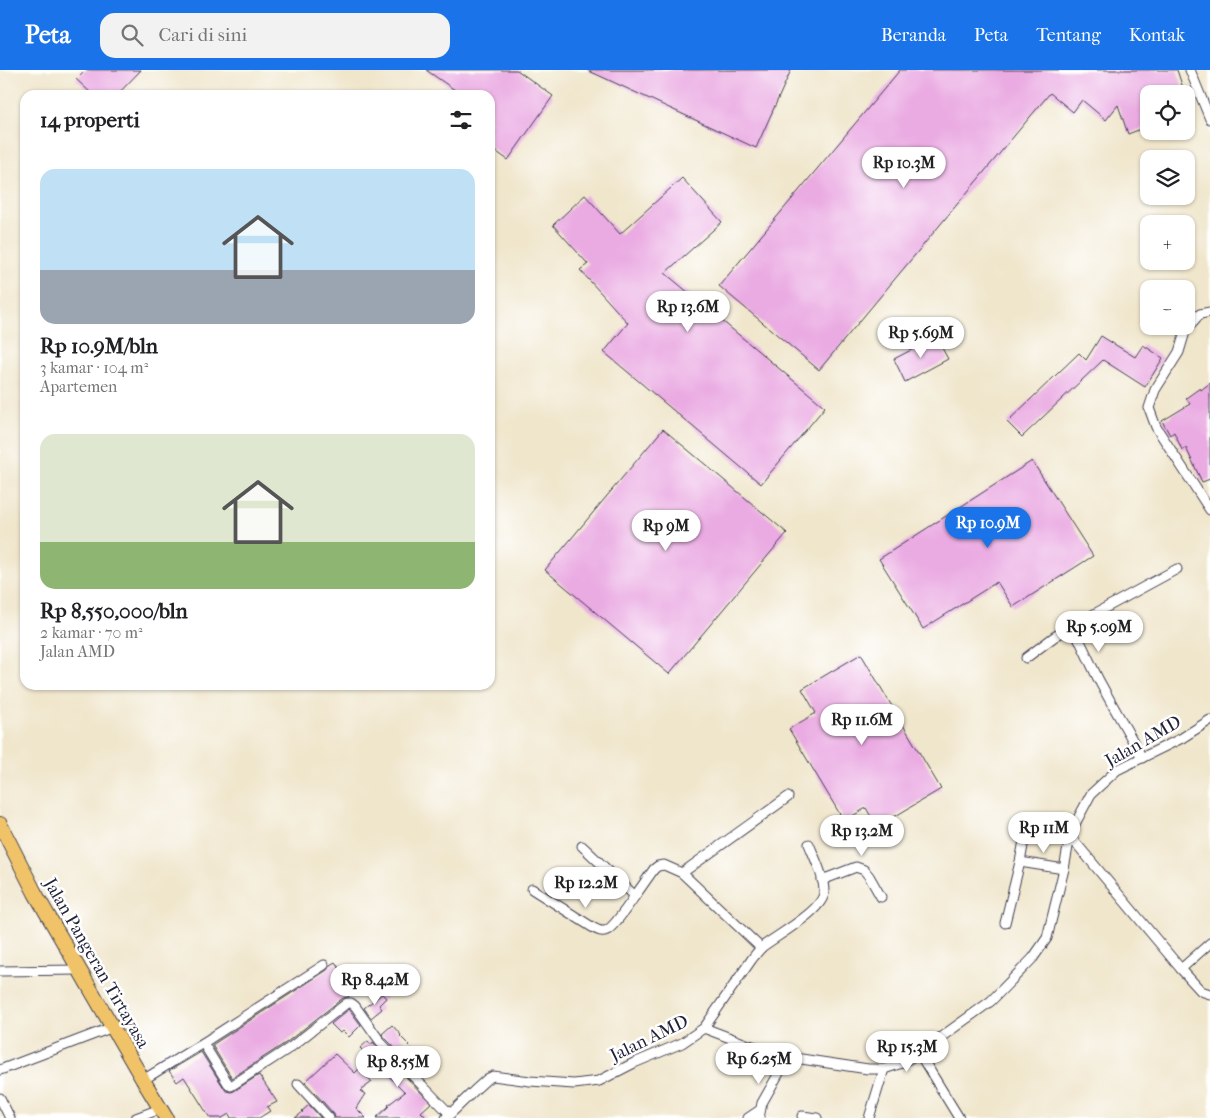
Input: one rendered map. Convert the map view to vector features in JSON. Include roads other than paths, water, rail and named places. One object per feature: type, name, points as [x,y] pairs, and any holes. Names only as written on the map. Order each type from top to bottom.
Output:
[{"type":"main road","name":"Jalan Pangeran Tirtayasa","points":[[0,824],[35,893],[163,1113]]},
{"type":"street","points":[[1190,70],[1210,119]]},
{"type":"street","points":[[1210,312],[1200,314],[1185,332],[1179,352],[1155,390],[1149,408],[1156,427],[1210,510]]},
{"type":"street","points":[[1026,658],[1072,626],[1177,569]]},
{"type":"street","points":[[1072,626],[1101,684],[1126,726],[1142,758]]},
{"type":"street","name":"Jalan AMD","points":[[448,1116],[487,1079],[493,1076],[574,1084],[599,1081],[634,1063],[682,1043],[704,1028],[788,1057],[868,1069],[884,1069],[902,1063],[919,1053],[991,1001],[1033,958],[1047,938],[1070,836],[1091,794],[1117,770],[1182,738],[1210,720]]},
{"type":"street","points":[[682,873],[788,797]]},
{"type":"street","points":[[1005,923],[1028,820]]},
{"type":"street","points":[[1070,836],[1181,969],[1201,991],[1210,994]]},
{"type":"street","points":[[704,1028],[752,958],[761,948],[808,915],[819,904],[824,894],[822,880],[810,844]]},
{"type":"street","points":[[582,846],[635,896]]},
{"type":"street","points":[[1020,862],[1064,869]]},
{"type":"street","points":[[532,889],[585,923],[600,931],[607,930],[654,869],[664,865],[682,873],[761,948]]},
{"type":"street","points":[[822,880],[856,868],[864,870],[870,876],[882,897]]},
{"type":"street","points":[[1181,969],[1210,943]]},
{"type":"street","points":[[143,1080],[324,965]]},
{"type":"street","points":[[0,971],[79,970]]},
{"type":"street","points":[[203,1043],[231,1086],[291,1047],[347,1003],[351,1003],[382,1044],[448,1116]]},
{"type":"street","points":[[0,1070],[113,1027]]},
{"type":"street","points":[[919,1053],[958,1118]]},
{"type":"street","points":[[748,1118],[759,1114],[762,1103],[788,1057]]},
{"type":"street","points":[[869,1118],[884,1069]]},
{"type":"street","points":[[298,1084],[329,1118]]},
{"type":"street","points":[[0,1098],[10,1118]]},
{"type":"street","points":[[136,1118],[163,1113]]},
{"type":"street","points":[[802,1116],[817,1118]]}]
